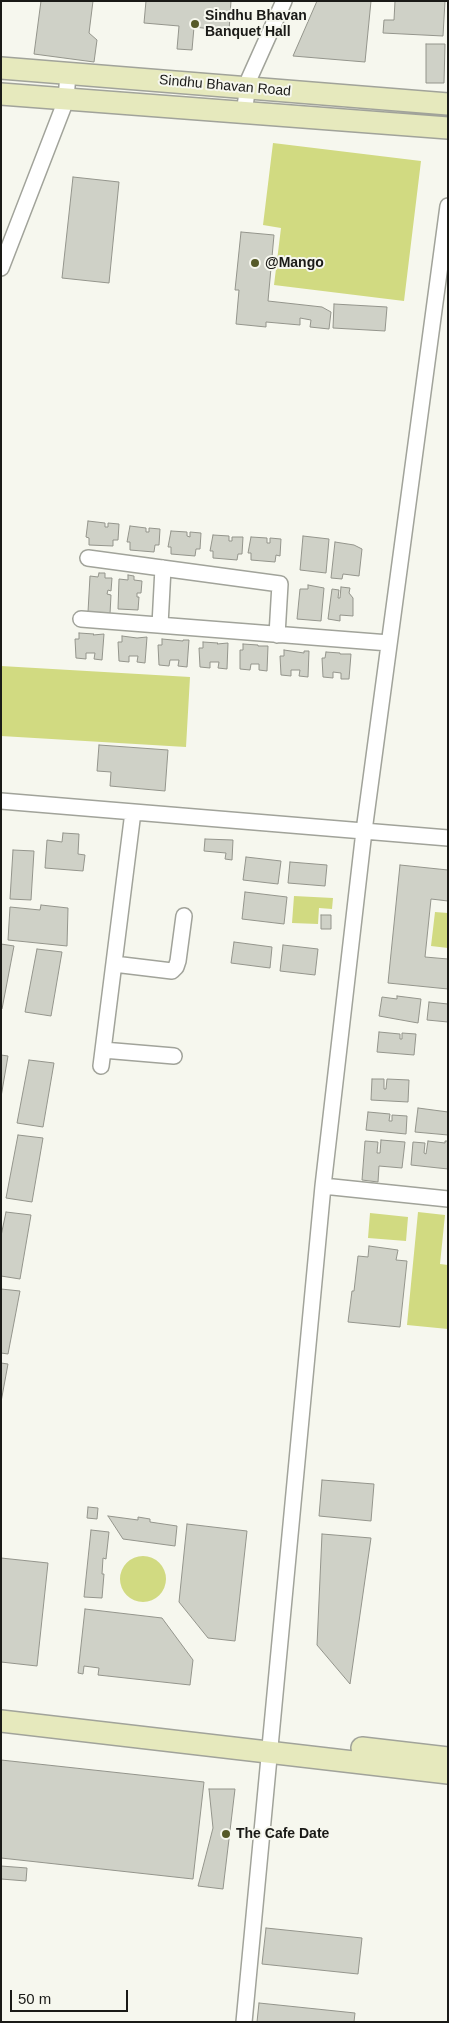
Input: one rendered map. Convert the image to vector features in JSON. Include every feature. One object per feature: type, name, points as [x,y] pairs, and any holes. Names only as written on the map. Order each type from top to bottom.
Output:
[{"type":"main road","name":"Sindhu Bhavan Road","points":[[1,68],[448,104]]},
{"type":"main road","name":"Sindhu Bhavan Road","points":[[1,94],[448,128]]},
{"type":"main road","points":[[1,1707],[448,1773]]},
{"type":"main road","points":[[1,1721],[271,1746],[448,1758]]},
{"type":"street","points":[[244,113],[249,79],[284,1]]},
{"type":"street","points":[[1,268],[66,100],[68,73]]},
{"type":"street","points":[[244,2022],[323,1186],[364,831],[448,206]]},
{"type":"street","points":[[88,558],[280,584],[277,635]]},
{"type":"street","points":[[160,625],[163,568]]},
{"type":"street","points":[[80,619],[389,644]]},
{"type":"street","points":[[1,801],[448,838]]},
{"type":"street","points":[[133,812],[102,1058],[174,1056]]},
{"type":"street","points":[[114,964],[172,971],[178,961],[184,916]]},
{"type":"street","points":[[323,1186],[448,1199]]},
{"type":"green space","points":[[273,143],[421,161],[404,301],[274,285],[281,228],[263,225]]},
{"type":"green space","points":[[1,666],[190,677],[186,747],[1,736]]},
{"type":"green space","points":[[294,896],[333,898],[332,909],[319,908],[318,924],[292,923]]},
{"type":"green space","points":[[435,912],[448,913],[448,948],[431,946]]},
{"type":"green space","points":[[418,1212],[445,1215],[440,1264],[448,1265],[448,1329],[407,1325]]},
{"type":"green space","points":[[370,1213],[408,1217],[406,1241],[368,1238]]},
{"type":"green space","points":[[143,1556],[156,1560],[162,1566],[166,1579],[162,1592],[156,1598],[143,1602],[130,1598],[124,1592],[120,1579],[124,1566],[130,1560]]},
{"type":"building","points":[[41,1],[93,1],[89,33],[97,40],[94,62],[34,54]]},
{"type":"building","name":"Sindhu Bhavan Banquet Hall","points":[[146,1],[231,1],[229,31],[194,27],[192,50],[177,49],[179,26],[144,23]]},
{"type":"building","points":[[317,1],[371,1],[365,62],[293,56]]},
{"type":"building","points":[[395,1],[445,1],[443,36],[383,33],[384,20],[394,20]]},
{"type":"building","points":[[426,44],[445,44],[444,83],[426,83]]},
{"type":"building","points":[[73,177],[119,182],[109,283],[62,278]]},
{"type":"building","name":"@Mango","points":[[241,232],[274,235],[268,301],[322,307],[331,312],[329,329],[310,327],[311,320],[300,318],[300,325],[266,322],[266,327],[236,324],[239,290],[235,290]]},
{"type":"building","points":[[334,304],[387,307],[385,331],[333,328]]},
{"type":"building","points":[[88,521],[105,523],[105,527],[108,527],[108,523],[119,524],[118,540],[113,540],[113,546],[89,545],[89,538],[86,537]]},
{"type":"building","points":[[130,526],[146,528],[146,532],[149,532],[149,528],[160,529],[159,545],[155,545],[154,552],[130,550],[130,542],[127,542]]},
{"type":"building","points":[[171,531],[187,532],[187,536],[190,537],[190,532],[201,533],[200,549],[196,549],[195,556],[171,554],[171,547],[168,547]]},
{"type":"building","points":[[213,535],[229,536],[229,541],[232,541],[232,537],[243,537],[242,554],[238,554],[237,560],[213,558],[213,551],[210,551]]},
{"type":"building","points":[[303,536],[329,539],[326,573],[300,570]]},
{"type":"building","points":[[251,537],[267,538],[267,543],[270,543],[270,538],[281,539],[280,556],[276,555],[275,562],[251,560],[251,553],[248,553]]},
{"type":"building","points":[[335,542],[354,545],[362,549],[359,576],[343,574],[342,579],[331,578]]},
{"type":"building","points":[[99,573],[105,573],[105,578],[112,578],[111,591],[108,590],[107,594],[111,595],[110,614],[88,612],[90,576],[98,577]]},
{"type":"building","points":[[128,575],[134,576],[134,580],[142,581],[141,593],[137,593],[137,597],[139,597],[138,610],[118,609],[119,579],[128,580]]},
{"type":"building","points":[[308,585],[324,588],[321,621],[297,619],[300,589],[308,589]]},
{"type":"building","points":[[341,587],[350,588],[349,593],[353,598],[353,616],[340,615],[340,621],[328,619],[332,589],[339,590],[338,598],[340,598]]},
{"type":"building","points":[[79,633],[104,634],[102,660],[94,659],[95,653],[86,653],[86,659],[76,658],[75,639],[79,639]]},
{"type":"building","points":[[122,636],[147,637],[145,663],[137,662],[138,656],[129,656],[129,662],[119,661],[118,642],[122,642]]},
{"type":"building","points":[[162,639],[189,640],[187,667],[178,666],[179,660],[170,660],[169,666],[159,665],[158,645],[162,645]]},
{"type":"building","points":[[203,642],[228,643],[227,669],[218,668],[219,662],[210,662],[210,668],[200,667],[199,648],[203,648]]},
{"type":"building","points":[[243,644],[268,646],[267,671],[259,670],[259,664],[251,664],[250,670],[240,669],[240,650],[243,650]]},
{"type":"building","points":[[284,650],[304,653],[304,651],[309,651],[308,677],[299,676],[300,670],[291,670],[291,676],[281,675],[280,656],[284,656]]},
{"type":"building","points":[[326,652],[351,654],[349,679],[341,679],[341,673],[333,672],[333,678],[323,677],[322,658],[325,658]]},
{"type":"building","points":[[99,745],[168,750],[165,791],[110,786],[111,772],[97,771]]},
{"type":"building","points":[[63,833],[79,834],[78,854],[85,855],[83,871],[45,868],[47,840],[62,842]]},
{"type":"building","points":[[205,839],[233,840],[232,860],[225,859],[226,853],[204,851]]},
{"type":"building","points":[[13,850],[34,851],[31,900],[10,899]]},
{"type":"building","points":[[246,857],[281,861],[278,884],[243,880]]},
{"type":"building","points":[[290,862],[327,865],[325,886],[288,883]]},
{"type":"building","points":[[400,865],[448,870],[448,901],[431,899],[425,957],[448,959],[448,989],[388,983]]},
{"type":"building","points":[[245,892],[287,897],[284,924],[242,919]]},
{"type":"building","points":[[41,905],[68,908],[67,946],[8,940],[10,907],[40,910]]},
{"type":"building","points":[[321,915],[331,915],[331,929],[321,929]]},
{"type":"building","points":[[234,942],[272,947],[270,968],[231,963]]},
{"type":"building","points":[[1,944],[14,946],[2,1009],[1,1009]]},
{"type":"building","points":[[283,945],[318,949],[315,975],[280,971]]},
{"type":"building","points":[[37,949],[62,952],[51,1016],[25,1012]]},
{"type":"building","points":[[397,996],[421,999],[418,1023],[379,1016],[382,997],[397,999]]},
{"type":"building","points":[[429,1002],[448,1004],[448,1022],[427,1020]]},
{"type":"building","points":[[379,1032],[400,1034],[400,1039],[402,1039],[402,1033],[416,1034],[414,1055],[377,1052]]},
{"type":"building","points":[[1,1055],[8,1056],[1,1097]]},
{"type":"building","points":[[29,1060],[54,1063],[43,1127],[17,1123]]},
{"type":"building","points":[[372,1079],[384,1079],[384,1089],[386,1089],[387,1079],[409,1080],[408,1102],[371,1100]]},
{"type":"building","points":[[418,1108],[448,1112],[448,1135],[415,1132]]},
{"type":"building","points":[[368,1112],[390,1114],[389,1121],[392,1121],[392,1115],[407,1116],[406,1134],[366,1130]]},
{"type":"building","points":[[18,1135],[43,1138],[32,1202],[6,1198]]},
{"type":"building","points":[[381,1140],[405,1142],[402,1168],[379,1166],[378,1182],[362,1180],[365,1141],[378,1142],[377,1153],[380,1153]]},
{"type":"building","points":[[428,1141],[445,1143],[445,1141],[448,1141],[448,1169],[411,1165],[413,1142],[425,1143],[424,1153],[426,1154]]},
{"type":"building","points":[[6,1212],[31,1215],[20,1279],[1,1276],[1,1236]]},
{"type":"building","points":[[369,1246],[398,1250],[396,1260],[407,1261],[400,1327],[348,1322],[358,1256],[368,1257]]},
{"type":"building","points":[[1,1289],[20,1291],[8,1354],[1,1353]]},
{"type":"building","points":[[1,1363],[8,1364],[1,1402]]},
{"type":"building","points":[[322,1480],[374,1484],[371,1521],[319,1516]]},
{"type":"building","points":[[88,1507],[98,1508],[97,1519],[87,1518]]},
{"type":"building","points":[[108,1516],[138,1520],[138,1517],[150,1519],[150,1522],[177,1526],[175,1546],[123,1539]]},
{"type":"building","points":[[187,1524],[247,1531],[235,1641],[208,1638],[179,1602]]},
{"type":"building","points":[[91,1530],[109,1532],[106,1559],[103,1558],[102,1598],[84,1597]]},
{"type":"building","points":[[322,1534],[371,1538],[350,1684],[317,1645]]},
{"type":"building","points":[[1,1558],[48,1563],[37,1666],[1,1662]]},
{"type":"building","points":[[85,1609],[162,1618],[193,1660],[190,1685],[98,1675],[99,1668],[84,1666],[83,1674],[78,1673]]},
{"type":"building","points":[[1,1760],[204,1782],[193,1879],[1,1858]]},
{"type":"building","points":[[209,1789],[235,1789],[223,1889],[198,1886],[213,1828]]},
{"type":"building","points":[[1,1866],[27,1868],[26,1881],[1,1879]]},
{"type":"building","points":[[266,1928],[362,1938],[358,1974],[262,1964]]},
{"type":"building","points":[[259,2003],[355,2013],[354,2022],[257,2022]]},
{"type":"place","name":"Sindhu Bhavan Banquet Hall","points":[[195,24]]},
{"type":"place","name":"@Mango","points":[[255,263]]},
{"type":"place","name":"The Cafe Date","points":[[226,1834]]}]
